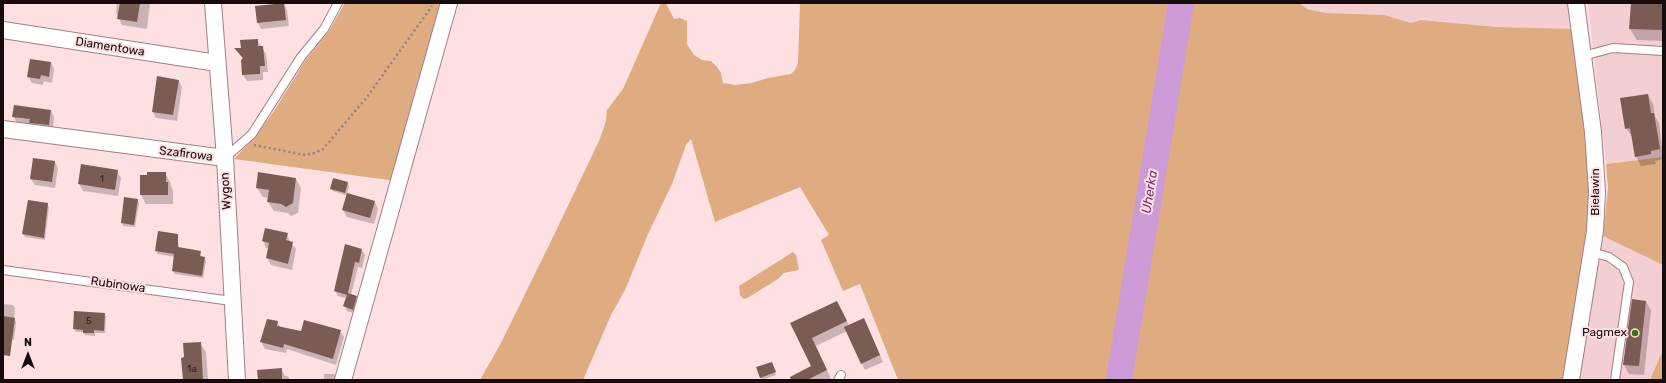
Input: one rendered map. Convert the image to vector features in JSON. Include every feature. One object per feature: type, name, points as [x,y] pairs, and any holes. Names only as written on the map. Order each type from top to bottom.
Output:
[{"type":"street","name":"Wygon","points":[[213,3],[225,158],[237,380]]},
{"type":"street","points":[[343,380],[449,3]]},
{"type":"street","name":"Bieławin","points":[[1571,380],[1595,231],[1596,161],[1576,3]]},
{"type":"street","name":"Diamentowa","points":[[3,30],[217,63]]},
{"type":"street","name":"Szafirowa","points":[[3,129],[225,158]]},
{"type":"lane","name":"Szafirowa","points":[[225,158],[252,134],[301,57],[324,28],[338,3]]},
{"type":"lane","points":[[1583,56],[1613,48],[1663,51]]},
{"type":"lane","points":[[1592,252],[1609,256],[1623,267],[1629,282],[1615,380]]},
{"type":"lane","name":"Rubinowa","points":[[3,270],[232,300]]},
{"type":"path","points":[[238,148],[246,145],[253,145],[305,155],[323,149],[367,97],[435,3]]},
{"type":"shaded area","points":[[345,3],[446,3],[396,181],[234,159],[255,137],[274,111],[305,61],[329,31]]},
{"type":"shaded area","points":[[661,3],[666,3],[674,19],[680,18],[687,21],[687,44],[694,55],[702,60],[711,61],[721,73],[723,83],[736,85],[791,74],[795,70],[798,63],[800,3],[1299,3],[1307,9],[1326,13],[1384,15],[1411,23],[1421,20],[1496,27],[1575,29],[1591,159],[1589,219],[1563,380],[898,380],[860,284],[843,291],[821,240],[829,235],[800,187],[715,222],[691,139],[686,145],[672,184],[648,234],[625,290],[611,315],[583,380],[480,380],[501,343],[553,237],[599,141],[606,121],[607,110],[623,89]]},
{"type":"shaded area","points":[[1299,3],[1572,3],[1575,29],[1496,27],[1421,20],[1411,23],[1384,15],[1326,13],[1307,9]]},
{"type":"shaded area","points":[[1588,3],[1663,3],[1663,157],[1606,164]]},
{"type":"shaded area","points":[[1663,157],[1663,265],[1603,236],[1608,188],[1606,164]]},
{"type":"shaded area","points":[[1603,236],[1663,265],[1663,350],[1650,380],[1576,380]]},
{"type":"shaded area","points":[[793,252],[796,255],[799,270],[784,273],[778,279],[749,297],[744,299],[740,295],[739,286]]},
{"type":"shaded area","points":[[1663,350],[1663,380],[1650,380]]},
{"type":"building","points":[[120,3],[140,3],[137,22],[117,19]]},
{"type":"building","points":[[284,3],[286,20],[257,23],[255,6]]},
{"type":"building","points":[[1631,3],[1663,3],[1663,30],[1629,29]]},
{"type":"building","points":[[258,39],[258,46],[263,46],[265,66],[260,66],[260,74],[242,75],[241,60],[243,58],[234,48],[241,48],[240,40]]},
{"type":"building","points":[[30,59],[51,62],[49,77],[41,75],[40,79],[27,77]]},
{"type":"building","points":[[157,76],[179,80],[173,115],[152,112]]},
{"type":"building","points":[[1648,94],[1651,113],[1654,113],[1660,149],[1651,151],[1651,154],[1635,157],[1630,128],[1625,129],[1620,98]]},
{"type":"building","points":[[14,105],[51,110],[49,125],[29,123],[30,119],[12,117]]},
{"type":"building","points":[[33,158],[55,161],[52,182],[30,179]]},
{"type":"building","points":[[81,164],[118,170],[115,190],[78,184]]},
{"type":"building","points":[[147,172],[166,172],[168,195],[140,195],[140,175],[147,175]]},
{"type":"building","points":[[258,172],[296,178],[293,203],[286,207],[281,204],[267,202],[269,190],[256,188]]},
{"type":"building","points":[[333,178],[348,182],[345,193],[330,189]]},
{"type":"building","points":[[347,193],[375,201],[370,218],[342,210]]},
{"type":"building","points":[[124,197],[138,199],[134,225],[121,223]]},
{"type":"building","points":[[28,200],[48,203],[44,238],[22,234]]},
{"type":"building","points":[[265,228],[288,233],[286,240],[293,242],[288,264],[266,258],[269,243],[262,241]]},
{"type":"building","points":[[158,231],[178,234],[178,247],[201,251],[200,256],[205,257],[202,276],[172,271],[174,254],[155,251]]},
{"type":"building","points":[[345,244],[362,249],[359,263],[355,262],[348,293],[357,296],[353,310],[343,306],[347,295],[334,291]]},
{"type":"building","points":[[1632,299],[1646,301],[1639,366],[1623,365]]},
{"type":"building","points":[[837,301],[847,321],[812,338],[827,370],[807,380],[791,380],[790,377],[811,366],[790,323]]},
{"type":"building","points":[[74,311],[105,313],[104,331],[94,330],[94,333],[83,333],[83,330],[73,329]]},
{"type":"building","points":[[3,316],[15,318],[10,356],[3,355]]},
{"type":"building","points":[[864,318],[880,355],[861,364],[844,327]]},
{"type":"building","points":[[267,319],[278,321],[277,326],[301,331],[304,320],[341,330],[333,359],[284,344],[283,348],[260,342]]},
{"type":"building","points":[[201,342],[203,380],[183,380],[181,358],[184,357],[183,343]]},
{"type":"building","points":[[772,362],[776,372],[760,378],[756,367]]},
{"type":"building","points":[[282,368],[282,380],[258,380],[257,370]]},
{"type":"waterway","name":"Uherka","points":[[1119,380],[1181,3]]},
{"type":"place","name":"Pagmex","points":[[1635,333]]}]
